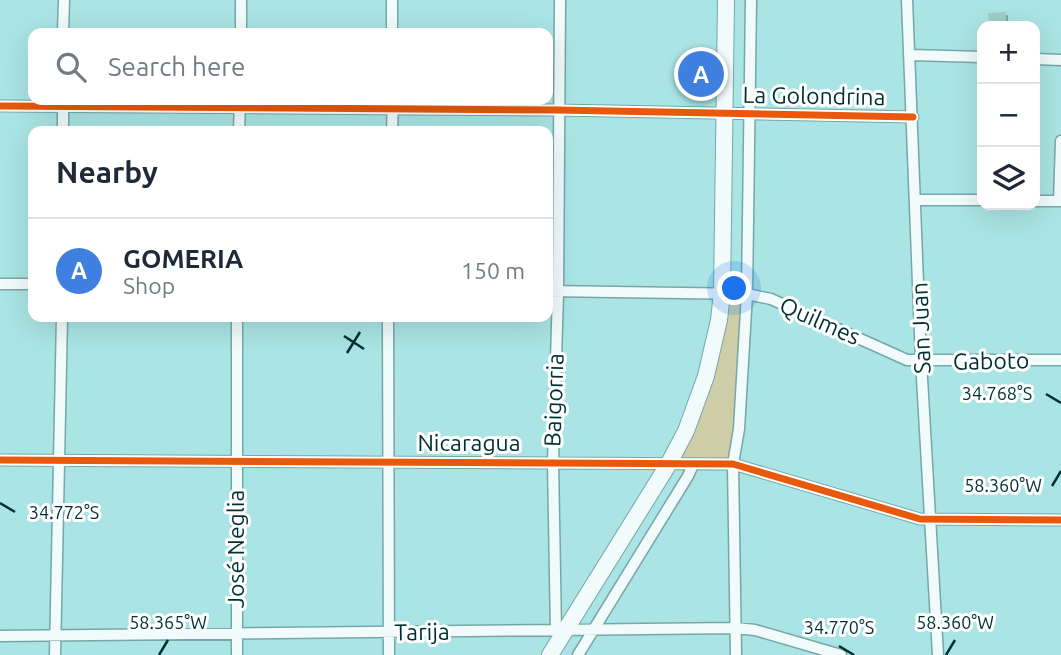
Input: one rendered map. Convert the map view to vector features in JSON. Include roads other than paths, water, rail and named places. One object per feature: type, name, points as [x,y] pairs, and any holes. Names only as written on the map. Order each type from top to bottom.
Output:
[{"type":"main road","points":[[550,655],[560,631],[668,465],[697,405],[714,345],[722,293],[726,0]]},
{"type":"street","points":[[63,28],[64,0]]},
{"type":"street","points":[[241,0],[241,28]]},
{"type":"street","points":[[392,0],[392,28]]},
{"type":"street","name":"Baigorria","points":[[560,0],[553,291],[553,462],[560,631]]},
{"type":"street","points":[[736,655],[733,464],[738,429],[747,294],[751,0]]},
{"type":"street","name":"San Juan","points":[[907,0],[921,362],[938,655]]},
{"type":"street","points":[[911,55],[977,57]]},
{"type":"street","points":[[1040,59],[1061,60]]},
{"type":"street","name":"La Golondrina","points":[[0,106],[28,105]]},
{"type":"street","points":[[63,105],[63,126]]},
{"type":"street","points":[[239,126],[240,105]]},
{"type":"street","points":[[392,126],[393,105]]},
{"type":"street","name":"La Golondrina","points":[[420,105],[913,117]]},
{"type":"street","points":[[1040,201],[1060,201],[1061,141]]},
{"type":"street","points":[[916,200],[977,200]]},
{"type":"street","points":[[0,284],[28,284]]},
{"type":"street","name":"Quilmes","points":[[553,291],[747,294],[772,299],[894,355],[921,362]]},
{"type":"street","points":[[55,655],[62,322]]},
{"type":"street","name":"José Neglia","points":[[237,322],[237,655]]},
{"type":"street","points":[[388,322],[388,655]]},
{"type":"street","name":"Gaboto","points":[[921,362],[1061,360]]},
{"type":"street","name":"Nicaragua","points":[[0,460],[733,464],[919,519],[1061,520]]},
{"type":"street","points":[[578,655],[693,465]]},
{"type":"street","name":"Tarija","points":[[0,636],[736,628],[755,630],[841,655]]},
{"type":"place","name":"GOMERIA","points":[[701,74]]}]
